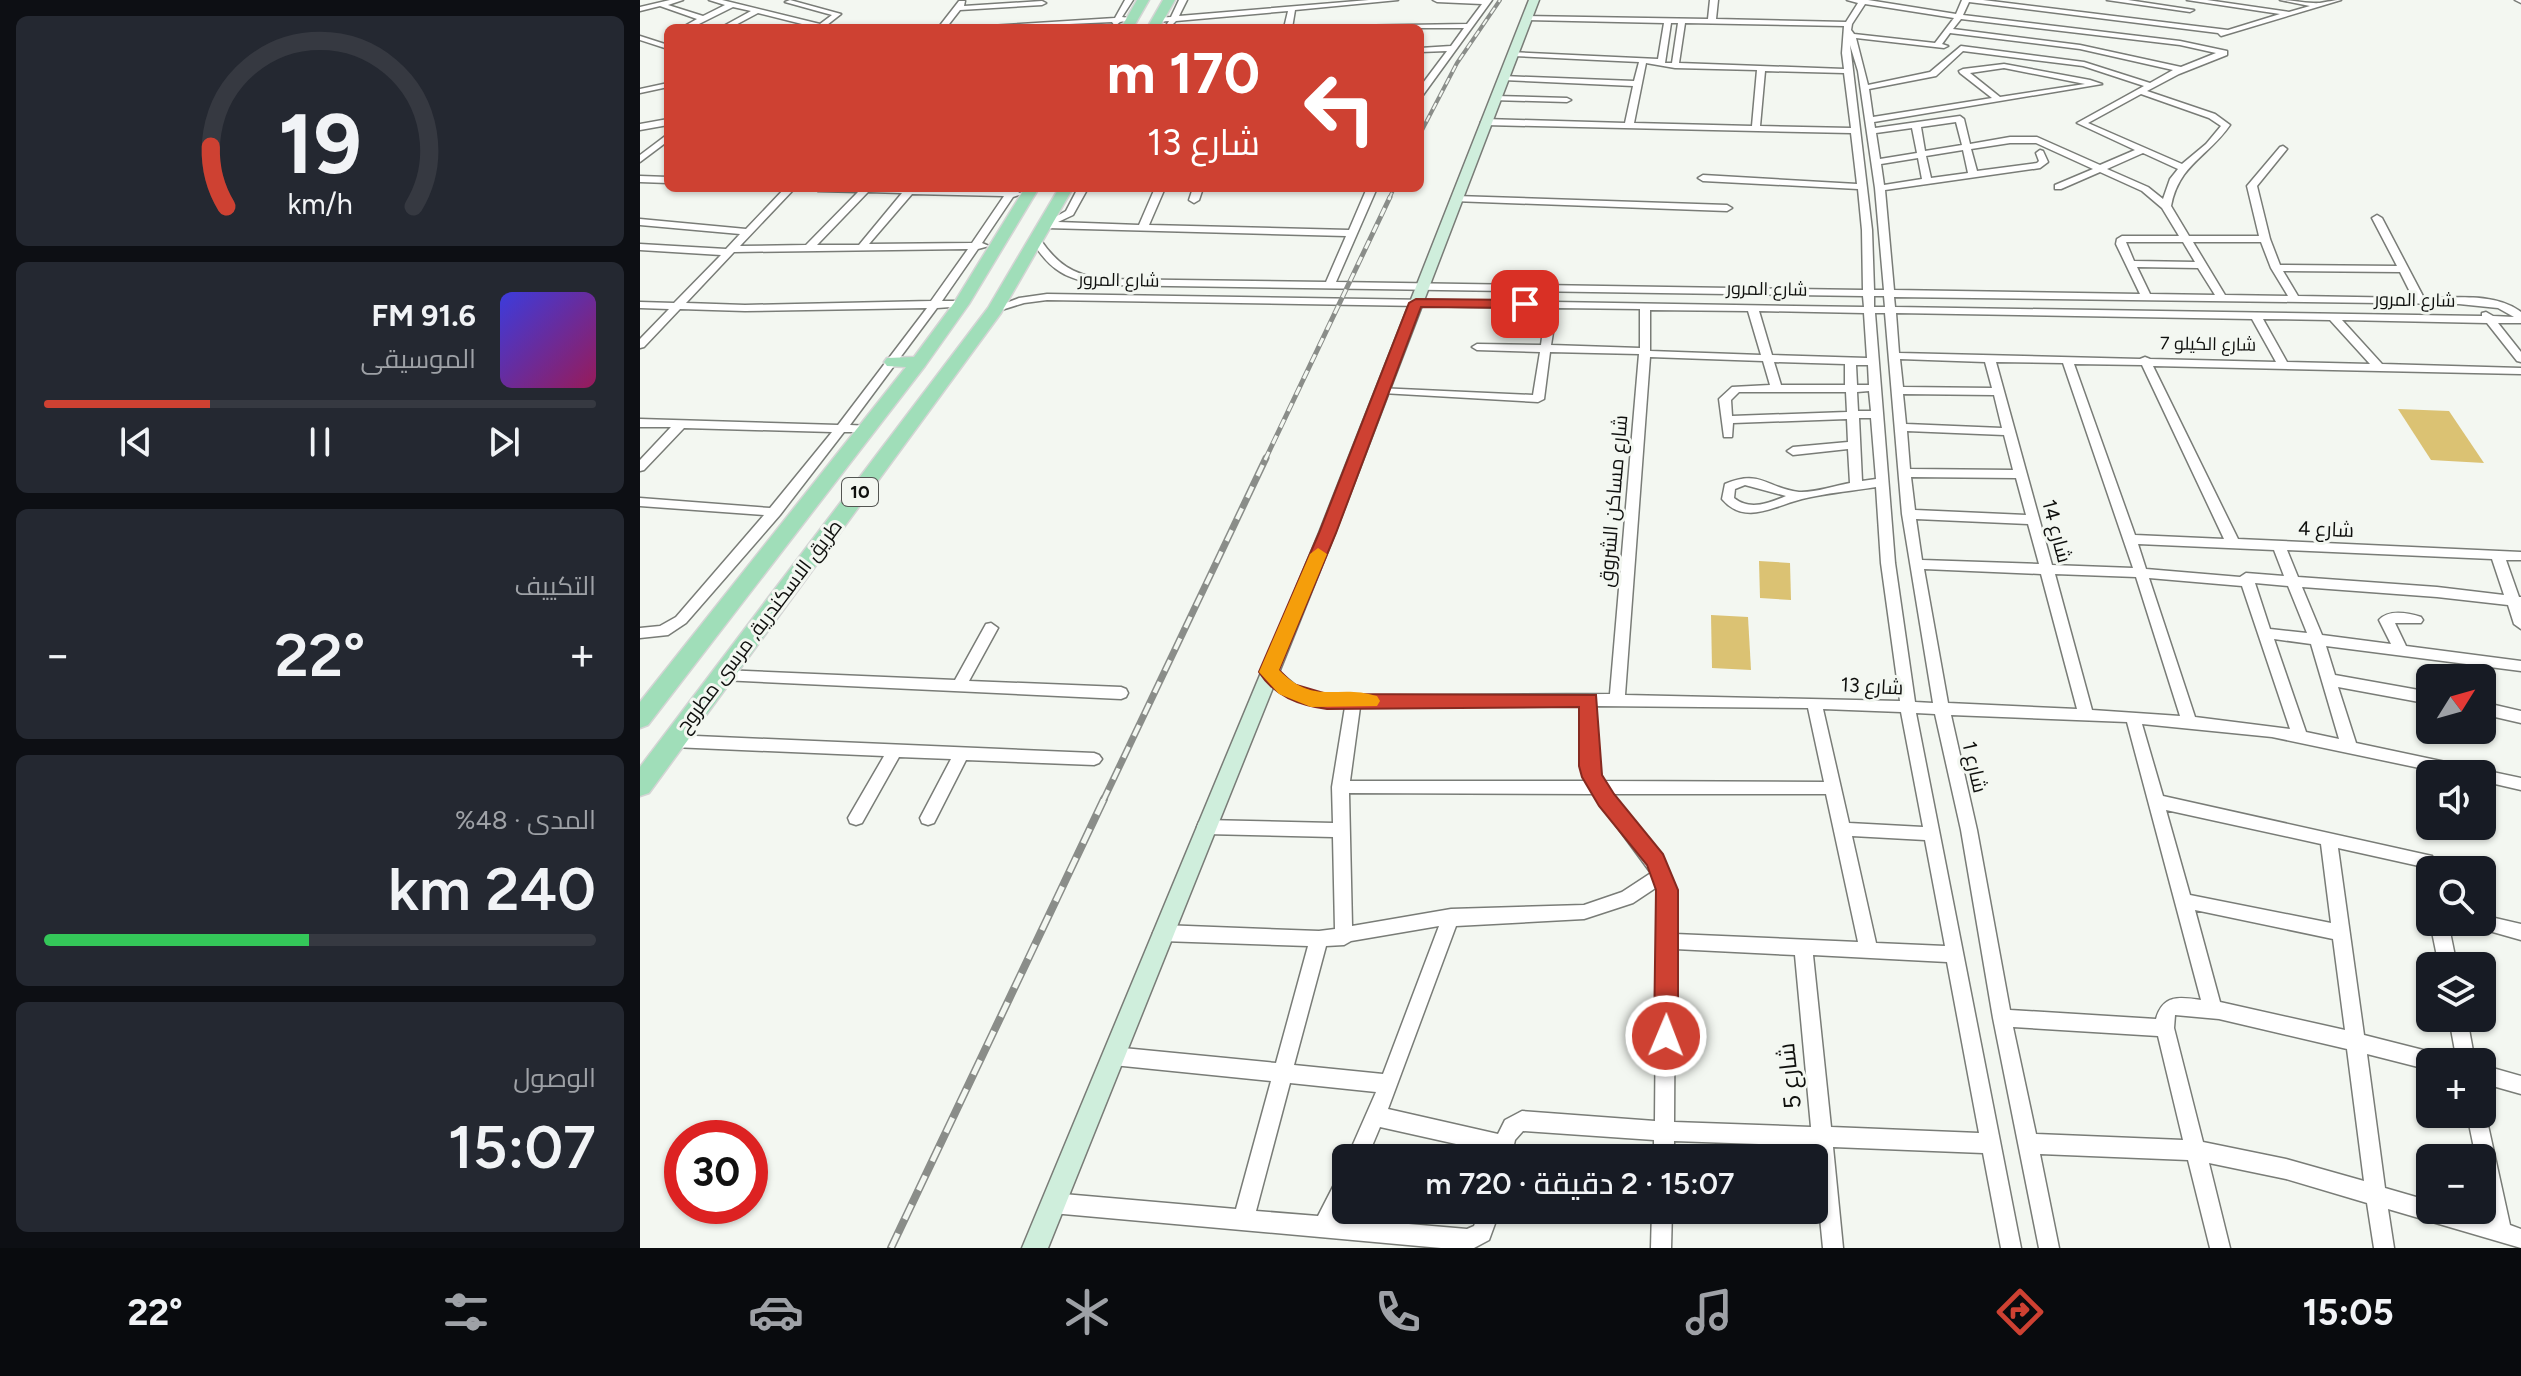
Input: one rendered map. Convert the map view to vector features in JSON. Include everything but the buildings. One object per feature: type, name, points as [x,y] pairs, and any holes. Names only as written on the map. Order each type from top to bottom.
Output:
[{"type":"main road","points":[[1122,24],[1143,0]]},
{"type":"main road","points":[[1163,24],[1169,0]]},
{"type":"main road","name":"طريق الاسكندرية, مرسى مطروح","points":[[640,719],[961,304],[999,246],[1021,192]]},
{"type":"main road","name":"طريق الاسكندرية, مرسى مطروح","points":[[640,786],[995,309],[1064,192]]},
{"type":"main road","points":[[893,362],[919,362]]},
{"type":"main road","points":[[661,691],[680,699],[706,696]]},
{"type":"street","points":[[640,9],[679,0]]},
{"type":"street","points":[[713,0],[810,24]]},
{"type":"street","points":[[945,24],[964,0]]},
{"type":"street","points":[[1122,24],[1129,0]]},
{"type":"street","points":[[1163,24],[1183,0]]},
{"type":"street","points":[[1163,24],[1396,0],[1394,24]]},
{"type":"street","points":[[1433,26],[1437,0],[1487,1]]},
{"type":"street","points":[[1712,20],[1714,0]]},
{"type":"street","points":[[1851,0],[1959,17],[2183,44],[2224,53],[2183,70],[2081,123],[2182,167]]},
{"type":"street","points":[[1913,9],[1917,0]]},
{"type":"street","points":[[1937,45],[1959,17],[1966,0],[2027,4],[2229,32]]},
{"type":"street","points":[[2111,0],[2190,10]]},
{"type":"street","points":[[2183,44],[2192,0],[2235,3],[2291,13]]},
{"type":"street","points":[[2279,12],[2283,0],[2321,5]]},
{"type":"street","points":[[2183,44],[2337,0]]},
{"type":"street","points":[[732,24],[792,1],[837,14],[828,24]]},
{"type":"street","points":[[1464,9],[1471,1]]},
{"type":"street","points":[[1424,88],[1487,1]]},
{"type":"street","points":[[1864,1],[1850,29],[1848,71],[1863,187],[1888,563],[1908,708],[2011,1248]]},
{"type":"street","points":[[2111,34],[2124,1]]},
{"type":"street","points":[[958,8],[1043,2],[1032,24]]},
{"type":"street","points":[[1360,24],[1363,3]]},
{"type":"street","points":[[660,4],[703,19]]},
{"type":"street","points":[[1997,66],[2027,4]]},
{"type":"street","points":[[693,24],[731,5]]},
{"type":"street","points":[[1035,1248],[1382,390],[1533,5],[1668,20],[1850,29],[1937,45],[2084,64],[2151,86]]},
{"type":"street","points":[[1289,24],[1292,10]]},
{"type":"street","points":[[1451,26],[1457,18]]},
{"type":"street","points":[[775,24],[784,19]]},
{"type":"street","points":[[1668,20],[1661,65],[1848,71]]},
{"type":"street","points":[[1675,66],[1682,20]]},
{"type":"street","points":[[1424,26],[1470,26]]},
{"type":"street","name":"شارع 1","points":[[1850,29],[1864,88],[1880,188],[1904,473],[1916,564],[2049,1248]]},
{"type":"street","points":[[1949,31],[2080,47],[2183,70]]},
{"type":"street","points":[[640,38],[664,46]]},
{"type":"street","points":[[640,45],[664,38]]},
{"type":"street","points":[[1424,50],[1455,48]]},
{"type":"street","points":[[1933,74],[1961,48]]},
{"type":"street","points":[[1513,54],[1660,61]]},
{"type":"street","points":[[1561,123],[1579,57]]},
{"type":"street","points":[[1629,125],[1643,60]]},
{"type":"street","points":[[1864,88],[1933,74],[1997,66],[2098,84],[1868,120]]},
{"type":"street","points":[[1756,127],[1761,68]]},
{"type":"street","points":[[1963,71],[1998,99]]},
{"type":"street","points":[[1503,78],[1638,84]]},
{"type":"street","points":[[1534,99],[1538,79]]},
{"type":"street","points":[[640,91],[664,86]]},
{"type":"street","points":[[2141,91],[2212,116],[2226,125],[2182,167],[2170,183],[2166,206]]},
{"type":"street","points":[[1495,98],[1567,100]]},
{"type":"street","points":[[1870,131],[1961,120],[1973,175]]},
{"type":"street","points":[[1485,122],[1854,131]]},
{"type":"street","points":[[640,127],[664,123]]},
{"type":"street","points":[[1916,125],[1927,182]]},
{"type":"street","points":[[1875,162],[1923,152],[2033,139],[2145,189],[2166,206],[2221,297]]},
{"type":"street","points":[[640,159],[664,140]]},
{"type":"street","points":[[2010,140],[2016,160]]},
{"type":"street","points":[[2283,149],[2252,186],[2265,239],[2276,268],[2294,298]]},
{"type":"street","points":[[2058,187],[2142,150]]},
{"type":"street","points":[[1880,188],[1973,175],[2016,160],[2043,163],[2040,153]]},
{"type":"street","points":[[1703,178],[1863,187]]},
{"type":"street","points":[[640,179],[664,180]]},
{"type":"street","points":[[640,345],[786,192]]},
{"type":"street","points":[[809,248],[863,192]]},
{"type":"street","points":[[862,247],[908,192]]},
{"type":"street","points":[[640,633],[663,631],[681,620],[775,512],[937,305],[977,246],[1020,192]]},
{"type":"street","points":[[1043,229],[1070,213],[1081,192]]},
{"type":"street","points":[[1143,227],[1158,192]]},
{"type":"street","points":[[1194,200],[1197,192]]},
{"type":"street","points":[[1330,285],[1370,192]]},
{"type":"street","points":[[1456,199],[1727,208]]},
{"type":"street","points":[[2377,218],[2420,301]]},
{"type":"street","points":[[640,222],[748,232]]},
{"type":"street","points":[[1043,229],[1143,227],[1352,233]]},
{"type":"street","name":"شارع المرور","points":[[1043,229],[1051,264],[1086,280],[1330,285],[1552,305],[2521,319]]},
{"type":"street","points":[[2146,296],[2121,244],[2122,239],[2265,239]]},
{"type":"street","points":[[640,247],[730,250],[999,246]]},
{"type":"street","points":[[2131,264],[2203,265]]},
{"type":"street","points":[[2276,268],[2403,269]]},
{"type":"street","points":[[1261,301],[1267,284]]},
{"type":"street","name":"شارع المرور","points":[[995,309],[1039,297],[1261,301],[1419,294],[1869,291],[2476,303],[2507,306],[2521,319]]},
{"type":"street","points":[[2314,299],[2378,366]]},
{"type":"street","points":[[2476,303],[2521,359]]},
{"type":"street","points":[[640,305],[961,304]]},
{"type":"street","points":[[1382,390],[1535,401],[1540,398],[1552,305]]},
{"type":"street","name":"شارع مساكن الشروق","points":[[1617,700],[1645,352],[1645,306]]},
{"type":"street","points":[[1752,307],[1776,387]]},
{"type":"street","points":[[2255,315],[2283,364]]},
{"type":"street","points":[[1477,347],[1873,362]]},
{"type":"street","name":"شارع الكيلو 7","points":[[1893,356],[2521,371]]},
{"type":"street","name":"شارع 14","points":[[1989,357],[2086,715]]},
{"type":"street","points":[[2067,359],[2189,722]]},
{"type":"street","points":[[2145,360],[2234,545]]},
{"type":"street","points":[[1850,361],[1856,486]]},
{"type":"street","points":[[1728,434],[1725,399],[1730,391],[1743,387],[1875,388]]},
{"type":"street","points":[[1897,390],[1999,392]]},
{"type":"street","points":[[1727,420],[1877,414]]},
{"type":"street","points":[[640,423],[867,429]]},
{"type":"street","points":[[640,467],[681,424]]},
{"type":"street","points":[[1900,427],[2009,432]]},
{"type":"street","points":[[1793,451],[1854,445]]},
{"type":"street","points":[[1904,473],[2021,474]]},
{"type":"street","points":[[1799,496],[1752,481],[1735,483],[1727,493],[1733,504],[1749,510],[1799,496],[1881,482]]},
{"type":"street","points":[[640,502],[775,512]]},
{"type":"street","points":[[1908,514],[2033,520]]},
{"type":"street","name":"شارع 4","points":[[2130,539],[2280,548],[2521,556]]},
{"type":"street","points":[[2280,548],[2317,641],[2349,746]]},
{"type":"street","points":[[2498,556],[2517,601],[2521,624]]},
{"type":"street","points":[[1916,564],[2141,573],[2247,582]]},
{"type":"street","points":[[2300,736],[2246,578],[2517,601]]},
{"type":"street","points":[[2402,652],[2386,620],[2416,620]]},
{"type":"street","points":[[959,686],[991,628]]},
{"type":"street","points":[[2266,633],[2521,666]]},
{"type":"street","name":"شارع 13","points":[[1269,672],[1286,689],[1327,702],[1617,700],[1814,703],[2133,717],[2300,736],[2416,761]]},
{"type":"street","points":[[722,675],[1121,693]]},
{"type":"street","points":[[2330,680],[2416,695]]},
{"type":"street","points":[[1589,700],[1590,766],[1598,788],[1656,861],[1668,906],[1665,1144]]},
{"type":"street","points":[[1344,937],[1340,787],[1353,701]]},
{"type":"street","points":[[1814,703],[1869,950]]},
{"type":"street","points":[[2496,711],[2521,717]]},
{"type":"street","points":[[2133,717],[2213,1009]]},
{"type":"street","points":[[673,741],[1094,759]]},
{"type":"street","points":[[856,818],[896,749]]},
{"type":"street","points":[[928,818],[962,753]]},
{"type":"street","name":"شارع 13","points":[[2496,779],[2521,784]]},
{"type":"street","points":[[1340,787],[1833,788]]},
{"type":"street","points":[[2156,801],[2416,859]]},
{"type":"street","points":[[1205,827],[1341,830]]},
{"type":"street","points":[[1842,829],[1931,834]]},
{"type":"street","points":[[2329,839],[2384,1248]]},
{"type":"street","points":[[1162,933],[1319,939],[1451,917],[1584,912],[1627,898],[1662,875]]},
{"type":"street","points":[[2185,901],[2341,933]]},
{"type":"street","points":[[1363,1144],[1389,1084],[1451,917]]},
{"type":"street","points":[[2496,926],[2521,932]]},
{"type":"street","points":[[1243,1220],[1319,939]]},
{"type":"street","points":[[1668,941],[1954,954]]},
{"type":"street","name":"شارع 5","points":[[1803,947],[1833,1248]]},
{"type":"street","points":[[2220,1248],[2165,1028],[2164,1019],[2175,1006],[2213,1009],[2416,1057]]},
{"type":"street","points":[[2002,1018],[2165,1028]]},
{"type":"street","points":[[1113,1056],[1389,1084]]},
{"type":"street","points":[[2496,1078],[2521,1085]]},
{"type":"street","points":[[1374,1116],[1474,1144]]},
{"type":"street","points":[[1505,1144],[1514,1124],[1522,1121],[1665,1131],[1991,1143]]},
{"type":"street","points":[[2481,1128],[2511,1236]]},
{"type":"street","points":[[2028,1144],[2195,1150],[2286,1169],[2511,1236]]},
{"type":"street","points":[[1052,1203],[1468,1240],[1482,1233],[1485,1224]]},
{"type":"street","points":[[1324,1227],[1332,1211]]},
{"type":"street","points":[[1661,1248],[1662,1224]]},
{"type":"shaded area","points":[[2398,409],[2449,411],[2484,463],[2431,460]]},
{"type":"shaded area","points":[[1759,561],[1790,563],[1791,600],[1760,598]]},
{"type":"shaded area","points":[[1711,615],[1748,617],[1751,670],[1712,668]]},
{"type":"railway","points":[[1424,126],[1457,63],[1500,0]]},
{"type":"railway","points":[[1389,199],[1392,192]]},
{"type":"railway","points":[[1265,460],[1390,197]]},
{"type":"railway","points":[[1103,801],[1266,458]]},
{"type":"railway","points":[[891,1248],[1104,799]]},
{"type":"slow traffic","points":[[1318,554],[1269,672],[1286,689],[1311,700],[1370,701]]},
{"type":"route","points":[[1525,304],[1416,303],[1327,533],[1269,672],[1286,689],[1311,700],[1327,702],[1589,700],[1590,766],[1593,777],[1606,800],[1656,861],[1667,890],[1666,1036]]}]
